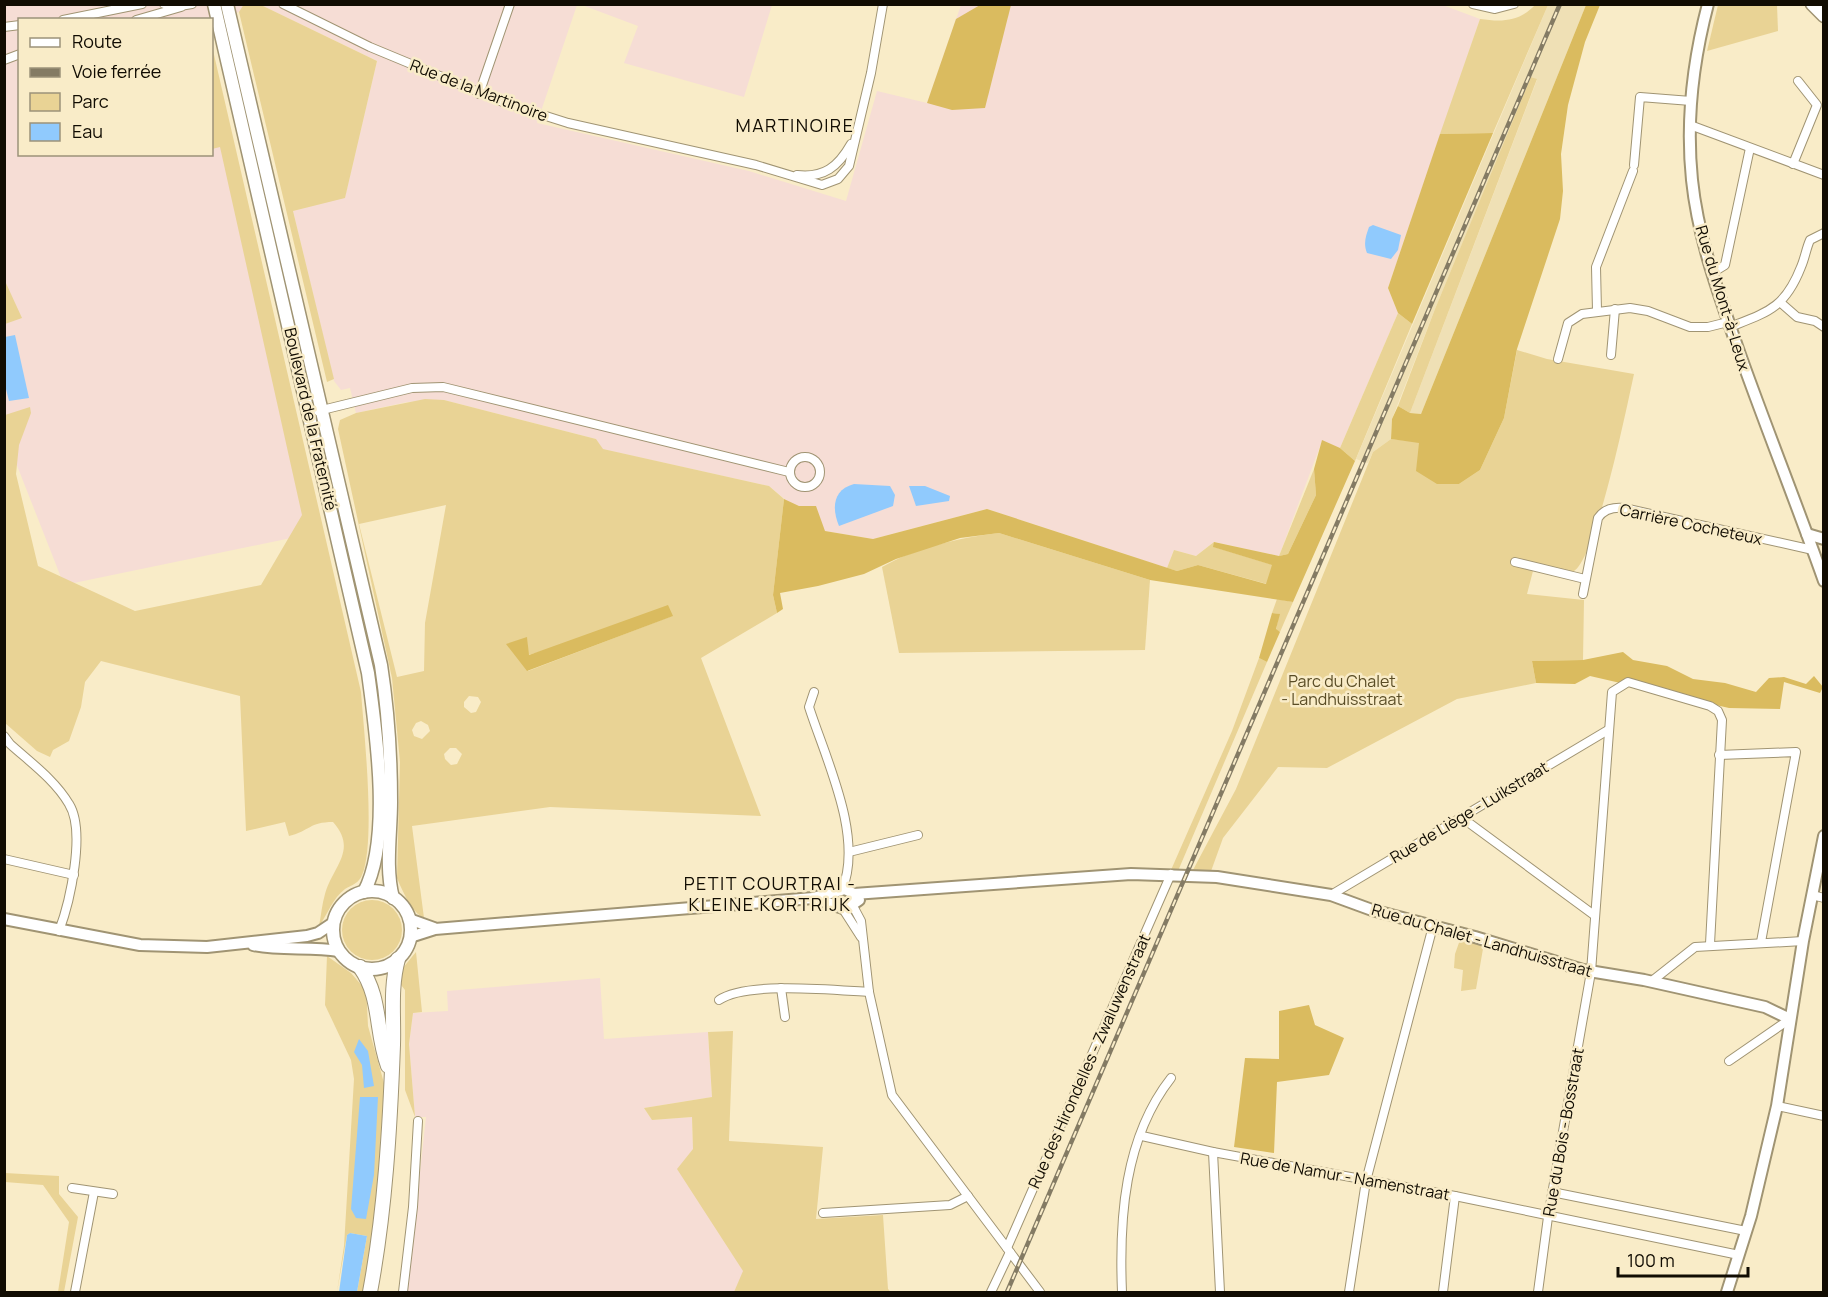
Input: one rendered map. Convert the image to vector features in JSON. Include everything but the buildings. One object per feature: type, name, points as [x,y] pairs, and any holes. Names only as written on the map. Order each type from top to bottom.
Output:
[{"type":"highway","points":[[370,1293],[382,1206],[393,1046],[392,982],[398,959]]},
{"type":"highway","points":[[360,967],[374,991],[378,1030],[390,1071]]},
{"type":"main road","name":"Boulevard de la Fraternité","points":[[214,4],[368,673],[377,759],[377,838],[374,866],[364,892]]},
{"type":"main road","name":"Boulevard de la Fraternité","points":[[227,4],[381,665],[390,750],[391,835],[388,878],[393,898]]},
{"type":"main road","points":[[1812,4],[1824,16]]},
{"type":"main road","points":[[364,892],[379,892],[393,898],[403,907],[409,919],[410,937],[398,959],[380,968],[360,967],[339,951],[333,938],[333,923],[344,903],[364,892]]},
{"type":"street","points":[[73,18],[142,4]]},
{"type":"street","points":[[165,4],[181,7]]},
{"type":"street","points":[[143,18],[192,4]]},
{"type":"street","name":"Rue de la Martinoire","points":[[283,4],[361,43],[479,94],[568,123],[789,174],[815,184],[835,181],[849,166],[871,73],[882,4]]},
{"type":"street","points":[[479,94],[510,4]]},
{"type":"street","points":[[1473,4],[1495,9],[1514,4]]},
{"type":"street","name":"Rue du Mont-à-Leux","points":[[1708,4],[1697,54],[1691,101],[1690,161],[1694,198],[1712,273],[1729,324],[1824,581]]},
{"type":"street","points":[[1793,164],[1817,105],[1798,81]]},
{"type":"street","points":[[1596,311],[1596,267],[1633,168],[1640,97],[1691,101]]},
{"type":"street","points":[[1690,125],[1824,176]]},
{"type":"street","points":[[1712,273],[1725,265],[1750,148]]},
{"type":"street","points":[[1557,359],[1564,330],[1570,320],[1596,311],[1641,309],[1690,327],[1729,324],[1771,311],[1781,303],[1797,276],[1810,240],[1824,233]]},
{"type":"street","points":[[1781,303],[1797,317],[1815,321],[1824,327]]},
{"type":"street","points":[[1611,355],[1615,309]]},
{"type":"street","points":[[309,413],[412,388],[443,387],[789,472],[795,484],[801,487],[814,484],[820,472],[818,466],[808,457],[795,460],[789,472]]},
{"type":"street","name":"Carrière Cocheteux","points":[[1583,594],[1598,518],[1604,512],[1614,508],[1624,508],[1813,550]]},
{"type":"street","points":[[1807,534],[1824,539]]},
{"type":"street","points":[[1515,562],[1585,579]]},
{"type":"street","name":"Rue du Bois - Bosstraat","points":[[1538,1293],[1552,1192],[1591,972],[1612,692],[1628,682],[1710,706],[1718,711],[1722,720],[1719,755]]},
{"type":"street","points":[[814,692],[809,707],[846,821],[849,852],[847,899],[861,939],[869,992],[892,1095],[1040,1293]]},
{"type":"street","name":"Rue de Liège - Luikstraat","points":[[1331,895],[1608,730]]},
{"type":"street","points":[[4,736],[63,795],[71,806],[75,818],[74,875],[68,906],[58,931]]},
{"type":"street","points":[[1710,945],[1719,755],[1797,752],[1761,942]]},
{"type":"street","points":[[1461,817],[1594,915]]},
{"type":"street","points":[[849,852],[918,835]]},
{"type":"street","points":[[1727,1293],[1746,1231],[1777,1106],[1803,941],[1824,836]]},
{"type":"street","points":[[4,859],[74,875]]},
{"type":"street","name":"Rue du Chalet - Landhuisstraat","points":[[435,929],[813,898],[847,899],[871,895],[1131,874],[1217,877],[1331,895],[1372,910],[1591,972],[1652,981],[1765,1007],[1790,1019]]},
{"type":"street","name":"Rue des Hirondelles - Zwaluwenstraat","points":[[992,1293],[1171,874]]},
{"type":"street","points":[[1812,895],[1824,898]]},
{"type":"street","points":[[4,919],[140,945],[193,948],[307,936],[318,933],[333,923]]},
{"type":"street","points":[[409,919],[435,929]]},
{"type":"street","points":[[1349,1293],[1366,1181],[1433,926]]},
{"type":"street","points":[[410,937],[435,929]]},
{"type":"street","points":[[1652,981],[1695,947],[1803,941]]},
{"type":"street","points":[[246,944],[274,950],[339,951]]},
{"type":"street","points":[[719,1000],[729,993],[781,988],[869,992]]},
{"type":"street","points":[[781,988],[784,1017]]},
{"type":"street","points":[[1729,1061],[1790,1019]]},
{"type":"street","points":[[1122,1293],[1126,1185],[1159,1094],[1171,1078]]},
{"type":"street","points":[[1777,1106],[1824,1116]]},
{"type":"street","points":[[403,1293],[413,1207],[418,1121]]},
{"type":"street","name":"Rue de Namur - Namenstraat","points":[[1142,1136],[1213,1152],[1455,1196],[1739,1255]]},
{"type":"street","points":[[1213,1152],[1220,1293]]},
{"type":"street","points":[[72,1188],[113,1194]]},
{"type":"street","points":[[75,1293],[94,1192]]},
{"type":"street","points":[[1552,1192],[1746,1231]]},
{"type":"street","points":[[823,1213],[950,1204],[968,1196]]},
{"type":"street","points":[[1443,1293],[1455,1196]]},
{"type":"shaded area","points":[[1440,4],[1480,19],[1388,288],[1398,313],[1340,448],[1322,441],[1279,556],[1214,542],[1196,556],[1174,550],[1167,568],[987,509],[873,539],[825,531],[799,506],[788,502],[769,486],[602,449],[596,439],[444,400],[407,402],[356,413],[350,388],[341,390],[334,381],[293,211],[345,197],[377,61],[261,5],[577,5],[537,123],[749,171],[846,201],[877,91],[927,103],[961,5]]},
{"type":"shaded area","points":[[5,5],[244,5],[239,12],[213,18],[18,18],[18,156],[213,156],[213,53],[315,533],[64,585],[5,435]]},
{"type":"shaded area","points":[[582,5],[772,5],[744,97],[624,63],[638,26]]},
{"type":"shaded area","points":[[980,5],[1011,5],[985,108],[952,110],[927,103],[956,19]]},
{"type":"shaded area","points":[[1548,5],[1586,5],[1421,414],[1410,413],[1537,80],[1532,77],[1435,309],[1392,419],[1391,439],[1373,452],[1368,463],[1356,459]]},
{"type":"shaded area","points":[[1586,5],[1600,5],[1585,42],[1568,105],[1561,154],[1563,191],[1560,219],[1517,349],[1504,418],[1480,470],[1459,484],[1437,484],[1416,471],[1419,443],[1391,439],[1392,419],[1398,406],[1410,413],[1421,414]]},
{"type":"shaded area","points":[[1493,133],[1412,324],[1398,313],[1388,288],[1440,134]]},
{"type":"shaded area","points":[[1322,440],[1340,448],[1355,461],[1293,602],[1150,580],[999,533],[960,538],[896,559],[864,574],[780,593],[783,609],[777,613],[773,595],[784,499],[799,506],[816,506],[825,531],[873,539],[987,509],[1177,571],[1198,565],[1266,584],[1272,565],[1213,547],[1214,542],[1279,556],[1288,554],[1316,495],[1314,469]]},
{"type":"shaded area","points":[[668,605],[673,616],[527,671],[506,644],[527,637],[529,655]]},
{"type":"shaded area","points":[[1272,613],[1280,614],[1276,629],[1280,632],[1267,662],[1259,658]]},
{"type":"shaded area","points":[[1623,652],[1633,660],[1667,666],[1693,679],[1725,683],[1756,692],[1769,678],[1784,677],[1806,684],[1814,676],[1823,687],[1820,693],[1784,682],[1780,709],[1729,708],[1590,676],[1575,684],[1536,683],[1532,661],[1583,660]]},
{"type":"shaded area","points":[[600,978],[604,1039],[708,1032],[712,1097],[644,1108],[652,1120],[692,1117],[693,1149],[678,1169],[744,1272],[734,1292],[407,1292],[426,1117],[415,1117],[409,1044],[413,1013],[448,1011],[447,991]]},
{"type":"shaded area","points":[[1309,1005],[1315,1025],[1344,1038],[1329,1075],[1277,1082],[1274,1153],[1234,1147],[1245,1058],[1279,1059],[1279,1011]]},
{"type":"green space","points":[[244,4],[261,5],[377,61],[345,198],[293,211],[334,379],[327,382],[239,12]]},
{"type":"green space","points":[[1535,5],[1548,5],[1493,133],[1440,134],[1480,19],[1516,18]]},
{"type":"green space","points":[[1718,5],[1777,5],[1778,31],[1707,51]]},
{"type":"green space","points":[[213,50],[361,692],[369,813],[366,860],[361,878],[337,897],[319,926],[325,894],[344,850],[340,832],[333,822],[319,823],[289,836],[285,822],[246,831],[240,696],[101,661],[85,682],[81,707],[69,741],[53,750],[50,757],[37,751],[5,723],[5,415],[30,407],[31,413],[19,445],[16,474],[38,566],[135,611],[261,585],[302,515],[220,147],[213,149]]},
{"type":"green space","points":[[1531,77],[1537,79],[1410,413],[1398,406],[1435,309]]},
{"type":"green space","points":[[5,281],[22,318],[4,324]]},
{"type":"green space","points":[[1398,313],[1412,324],[1355,461],[1340,448]]},
{"type":"green space","name":"Parc du Chalet - Landhuisstraat","points":[[1517,350],[1547,359],[1634,374],[1610,480],[1592,539],[1583,560],[1574,571],[1570,572],[1533,571],[1527,594],[1584,600],[1583,660],[1532,661],[1536,683],[1457,699],[1327,768],[1278,767],[1223,838],[1210,874],[1193,870],[1236,789],[1373,452],[1391,439],[1420,442],[1459,484],[1480,470],[1504,418]]},
{"type":"green space","points":[[425,399],[444,400],[596,439],[603,449],[769,486],[784,499],[773,595],[777,613],[701,658],[761,816],[550,807],[412,826],[424,918],[415,911],[397,878],[400,762],[392,678],[338,429],[340,420],[356,413]],"holes":[[[446,505],[425,623],[424,671],[397,677],[359,524]],[[672,616],[528,671],[527,637],[528,655]],[[469,696],[478,697],[481,702],[476,712],[471,713],[464,707],[464,702]],[[421,721],[428,725],[430,731],[422,739],[414,736],[412,730],[416,723]],[[450,748],[456,748],[462,754],[457,764],[451,765],[445,759],[444,754]]]},
{"type":"green space","points":[[1314,469],[1316,495],[1288,554],[1279,556]]},
{"type":"green space","points":[[999,533],[1150,580],[1145,650],[899,653],[882,567],[909,554],[939,544]]},
{"type":"green space","points":[[1214,542],[1214,547],[1273,565],[1267,584],[1198,565],[1177,571],[1167,568],[1174,550],[1196,556]]},
{"type":"green space","points":[[1277,599],[1293,602],[1280,632],[1276,630],[1279,614],[1272,613]]},
{"type":"green space","points":[[1259,658],[1267,662],[1178,871],[1171,870],[1232,731]]},
{"type":"green space","points":[[366,900],[378,900],[389,905],[397,913],[402,930],[400,942],[389,955],[378,960],[366,960],[355,955],[347,947],[342,936],[342,924],[347,913],[355,905]]},
{"type":"green space","points":[[1461,937],[1484,943],[1476,989],[1461,991],[1463,970],[1454,968],[1455,954]]},
{"type":"green space","points":[[416,952],[422,1012],[413,1013],[409,1044],[415,1117],[405,1090],[405,990],[398,981],[402,969]]},
{"type":"green space","points":[[327,956],[351,973],[363,987],[366,986],[368,1026],[384,1083],[378,1187],[364,1292],[357,1292],[367,1236],[350,1233],[347,1235],[337,1292],[344,1246],[354,1079],[351,1060],[325,1005]]},
{"type":"green space","points":[[733,1031],[729,1141],[823,1147],[816,1219],[883,1215],[888,1289],[891,1292],[734,1292],[743,1271],[677,1169],[693,1149],[692,1117],[652,1120],[644,1108],[712,1097],[708,1032]]},
{"type":"green space","points":[[5,1173],[59,1176],[59,1194],[78,1217],[64,1292],[58,1292],[69,1222],[43,1185],[5,1182]]},
{"type":"water","points":[[1373,225],[1401,235],[1398,250],[1391,259],[1367,253],[1366,237],[1369,227]]},
{"type":"water","points":[[15,335],[29,398],[9,401],[5,385],[5,337]]},
{"type":"water","points":[[854,484],[890,486],[895,495],[893,506],[839,526],[835,513],[838,495]]},
{"type":"water","points":[[909,486],[925,486],[950,496],[949,501],[916,506]]},
{"type":"water","points":[[359,1039],[368,1051],[374,1086],[364,1088],[362,1065],[354,1052]]},
{"type":"water","points":[[360,1097],[378,1097],[374,1175],[366,1219],[356,1218],[351,1209]]},
{"type":"water","points":[[350,1233],[367,1236],[357,1292],[339,1292],[347,1235]]},
{"type":"railway","points":[[1007,1292],[1560,4]]},
{"type":"district","name":"MARTINOIRE","points":[[795,126]]},
{"type":"district","name":"PETIT COURTRAI - KLEINE KORTRIJK","points":[[770,894]]}]
